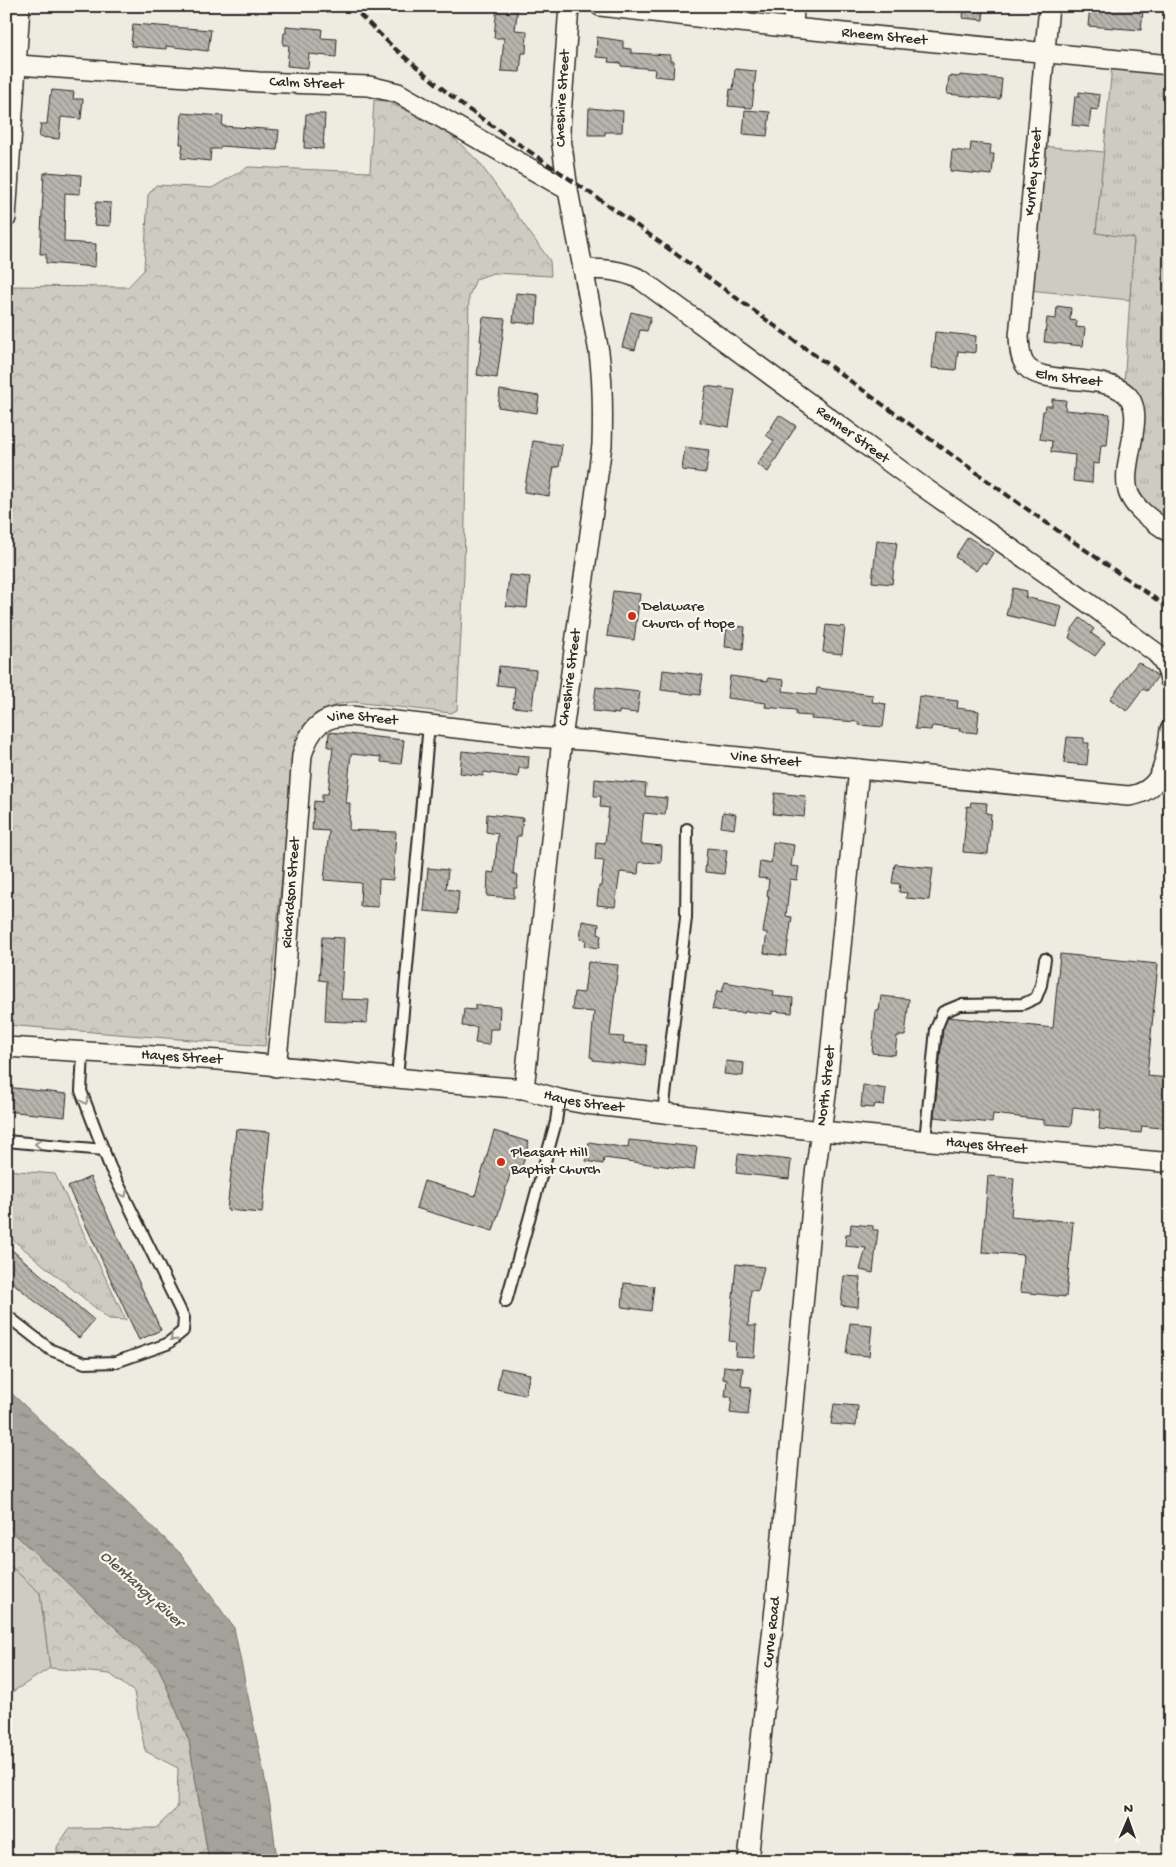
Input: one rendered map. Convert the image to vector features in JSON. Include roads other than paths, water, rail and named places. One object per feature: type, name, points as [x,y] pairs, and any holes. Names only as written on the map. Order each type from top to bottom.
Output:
[{"type":"street","points":[[6,218],[18,65],[20,6]]},
{"type":"street","name":"Cheshire Street","points":[[568,190],[560,130],[569,6]]},
{"type":"street","name":"Rheem Street","points":[[600,6],[793,28],[1170,65]]},
{"type":"street","points":[[793,28],[794,6]]},
{"type":"street","name":"Kurrley Street","points":[[1019,337],[1049,6]]},
{"type":"street","name":"Calm Street","points":[[18,65],[259,82],[369,86],[398,93],[568,190]]},
{"type":"street","points":[[568,190],[583,269]]},
{"type":"street","name":"Cheshire Street","points":[[524,1089],[562,739],[602,445],[602,378],[599,352],[583,269]]},
{"type":"street","name":"Renner Street","points":[[583,269],[608,269],[626,273],[640,279],[880,456],[1155,652],[1166,666],[1170,680]]},
{"type":"street","name":"Elm Street","points":[[1019,337],[1020,354],[1024,364],[1037,375],[1113,386],[1127,394],[1133,406],[1133,432],[1127,465],[1129,493],[1145,514],[1170,533]]},
{"type":"street","name":"Vine Street","points":[[320,723],[330,718],[346,716],[534,737],[597,741],[1128,796],[1138,795],[1148,790],[1157,781],[1163,768],[1170,731]]},
{"type":"street","name":"Richardson Street","points":[[276,1067],[285,980],[302,755],[308,737],[320,723]]},
{"type":"street","name":"North Street","points":[[794,1403],[815,1174],[847,894],[859,769]]},
{"type":"street","name":"Hayes Street","points":[[6,1047],[219,1060],[276,1067],[524,1089],[559,1099],[663,1113],[821,1131],[1161,1162]]},
{"type":"street","name":"Curve Road","points":[[748,1861],[778,1580],[794,1403]]},
{"type":"lane","points":[[397,1078],[429,724]]},
{"type":"lane","points":[[663,1113],[686,918],[687,829]]},
{"type":"lane","points":[[925,1141],[936,1029],[942,1012],[960,1005],[1023,1004],[1036,998],[1041,986],[1045,959]]},
{"type":"lane","points":[[6,1315],[51,1350],[85,1363],[116,1362],[167,1344],[182,1331],[184,1318],[110,1167],[81,1091],[83,1053]]},
{"type":"lane","points":[[506,1302],[556,1122],[559,1099]]},
{"type":"lane","points":[[6,1141],[104,1150]]},
{"type":"water","name":"Olentangy River","points":[[6,1388],[181,1554],[234,1628],[270,1804],[277,1861],[209,1861],[189,1741],[159,1668],[6,1526]]},
{"type":"railway","points":[[351,6],[393,47],[462,105],[625,217],[1014,500],[1170,609]]},
{"type":"place","name":"Delaware Church of Hope","points":[[632,616]]},
{"type":"place","name":"Pleasant Hill Baptist Church","points":[[501,1162]]}]
